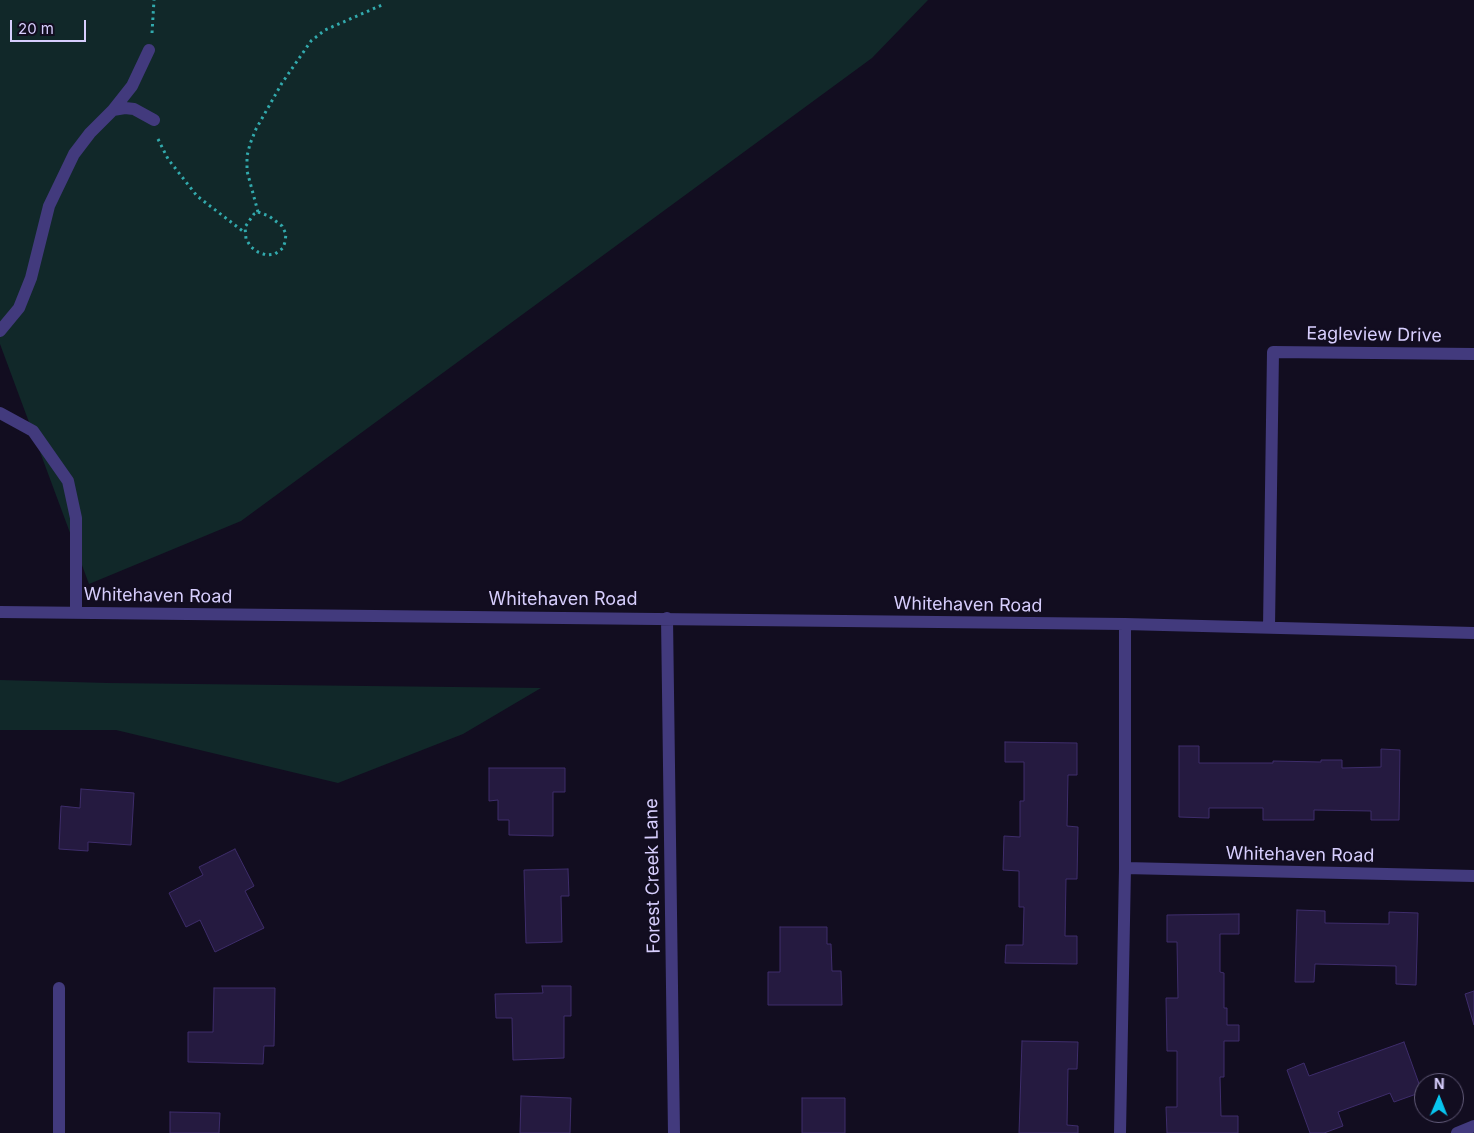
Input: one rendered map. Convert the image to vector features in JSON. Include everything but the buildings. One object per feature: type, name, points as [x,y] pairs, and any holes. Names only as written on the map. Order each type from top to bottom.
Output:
[{"type":"street","points":[[0,331],[19,308],[31,278],[49,206],[74,154],[132,86],[149,50]]},
{"type":"street","points":[[113,110],[134,109],[154,120]]},
{"type":"street","name":"Eagleview Drive","points":[[1269,627],[1273,352],[1474,354]]},
{"type":"street","points":[[0,412],[34,431],[68,482],[76,518],[76,613]]},
{"type":"street","name":"Whitehaven Road","points":[[0,612],[1125,624],[1474,633]]},
{"type":"street","name":"Forest Creek Lane","points":[[667,618],[674,1133]]},
{"type":"street","points":[[1120,1133],[1125,868],[1125,624]]},
{"type":"street","name":"Whitehaven Road","points":[[1125,868],[1474,876]]},
{"type":"street","points":[[59,988],[59,1133]]},
{"type":"street","points":[[1457,1133],[1474,1126]]},
{"type":"path","points":[[149,50],[154,25],[154,0]]},
{"type":"path","points":[[258,212],[247,171],[247,156],[256,129],[282,83],[311,40],[325,30],[382,5]]},
{"type":"path","points":[[154,120],[159,142],[168,159],[197,196],[244,232],[251,247],[266,255],[275,254],[282,248],[286,234],[282,226],[269,216],[258,212]]},
{"type":"path","points":[[244,232],[248,220],[258,212]]},
{"type":"green space","points":[[0,0],[928,0],[872,58],[241,521],[89,584],[0,344]]},
{"type":"green space","points":[[0,680],[541,688],[463,734],[338,783],[116,730],[0,730]]}]
